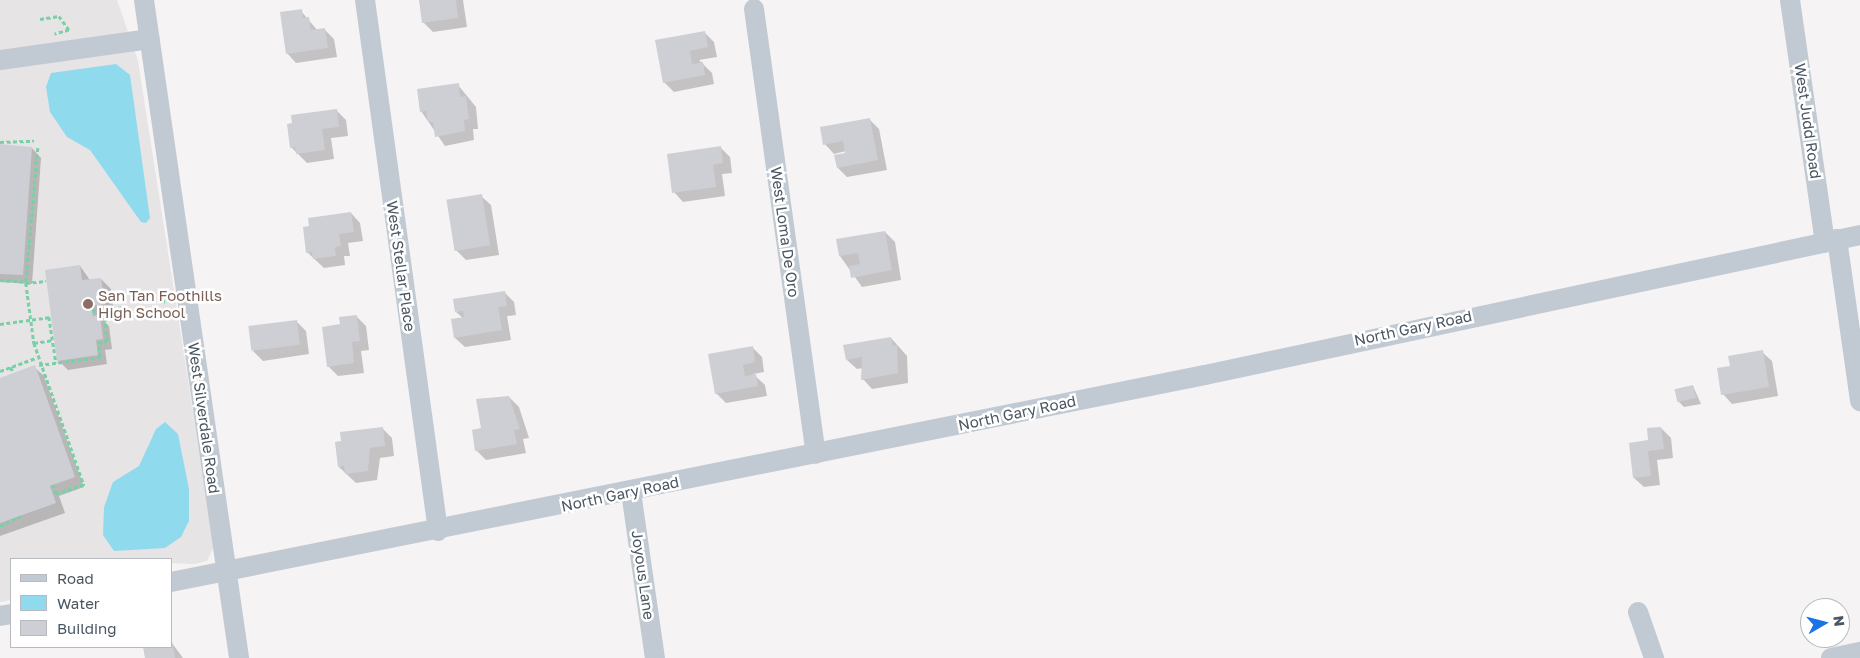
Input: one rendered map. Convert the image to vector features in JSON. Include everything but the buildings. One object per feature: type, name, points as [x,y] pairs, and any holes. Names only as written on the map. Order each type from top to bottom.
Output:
[{"type":"street","name":"West Silverdale Road","points":[[144,0],[239,658]]},
{"type":"street","name":"West Stellar Place","points":[[366,0],[438,531]]},
{"type":"street","name":"West Judd Road","points":[[1790,0],[1860,401]]},
{"type":"street","name":"West Loma De Oro","points":[[754,9],[816,454]]},
{"type":"street","points":[[0,60],[150,39]]},
{"type":"street","name":"North Gary Road","points":[[172,582],[438,531],[816,454],[1860,235]]},
{"type":"street","name":"Joyous Lane","points":[[631,492],[654,658]]},
{"type":"street","points":[[1638,612],[1654,658]]},
{"type":"street","points":[[1831,658],[1860,652]]},
{"type":"path","points":[[40,19],[59,16],[69,30],[46,38]]},
{"type":"path","points":[[0,142],[34,141]]},
{"type":"path","points":[[38,148],[26,282],[36,358],[84,485],[56,494],[52,485]]},
{"type":"path","points":[[0,280],[46,281]]},
{"type":"path","points":[[160,302],[176,300]]},
{"type":"path","points":[[92,311],[125,307]]},
{"type":"path","points":[[39,365],[100,357],[98,343],[107,341],[103,310]]},
{"type":"path","points":[[0,324],[50,317],[56,363]]},
{"type":"path","points":[[34,343],[52,340]]},
{"type":"path","points":[[0,371],[36,358]]},
{"type":"path","points":[[11,367],[13,373]]},
{"type":"path","points":[[0,526],[21,516]]},
{"type":"shaded area","name":"San Tan Foothills High School","points":[[0,0],[117,0],[138,61],[214,546],[207,561],[195,564],[172,563],[172,558],[10,558],[10,600],[0,602]]},
{"type":"water","points":[[116,64],[130,75],[150,218],[146,223],[141,222],[90,150],[67,137],[50,112],[46,87],[51,73]]},
{"type":"water","points":[[165,422],[178,434],[189,489],[189,521],[181,537],[165,548],[114,551],[103,535],[104,507],[113,482],[139,466],[156,429]]},
{"type":"place","name":"San Tan Foothills High School","points":[[88,304]]}]
